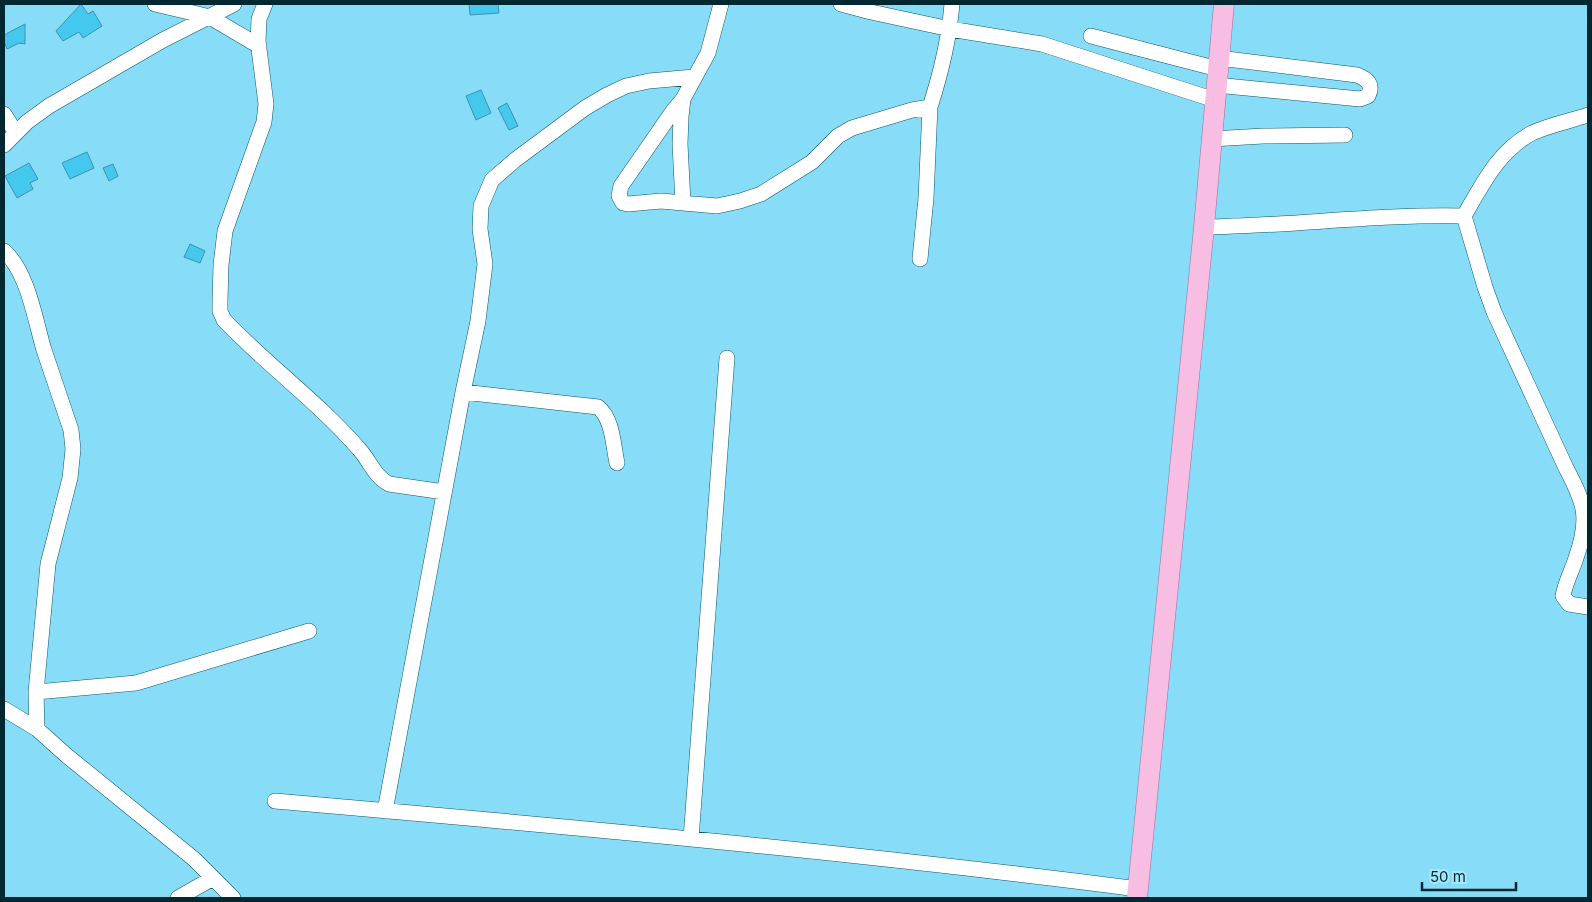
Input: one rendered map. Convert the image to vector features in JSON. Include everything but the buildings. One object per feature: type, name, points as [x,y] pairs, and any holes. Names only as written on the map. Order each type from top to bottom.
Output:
[{"type":"main road","points":[[1137,894],[1204,227],[1224,4]]},
{"type":"street","points":[[155,4],[210,17],[259,46]]},
{"type":"street","points":[[4,144],[27,122],[49,106],[163,40],[234,4]]},
{"type":"street","points":[[265,4],[259,19],[259,46],[266,113],[225,231],[221,265],[220,311],[224,320],[305,395],[360,450],[382,480],[388,484],[444,492]]},
{"type":"street","points":[[721,4],[704,63],[694,77],[683,99],[621,186],[619,196],[623,203],[661,201],[717,206],[740,201],[761,194],[812,162],[838,136],[852,128],[912,110],[930,107]]},
{"type":"street","points":[[841,4],[950,29],[1042,44],[1217,78],[1360,98],[1368,96],[1371,90],[1370,84],[1366,79],[1357,75],[1217,78],[1091,36]]},
{"type":"street","points":[[920,260],[926,198],[930,107],[945,59],[952,4]]},
{"type":"street","points":[[385,811],[444,492],[478,321],[485,264],[480,229],[481,206],[492,180],[515,160],[607,94],[626,86],[649,81],[694,77]]},
{"type":"street","points":[[683,99],[680,144],[684,203]]},
{"type":"street","points":[[4,114],[16,133]]},
{"type":"street","points":[[1588,115],[1534,132],[1518,141],[1503,154],[1464,216],[1494,312],[1586,508],[1581,542],[1563,596],[1569,604],[1588,607]]},
{"type":"street","points":[[1212,139],[1263,136],[1346,136]]},
{"type":"street","points":[[1204,227],[1428,215],[1464,216]]},
{"type":"street","points":[[4,251],[9,255],[20,273],[31,304],[71,430],[73,449],[70,478],[48,564],[36,692],[37,729]]},
{"type":"street","points":[[691,839],[727,358]]},
{"type":"street","points":[[463,392],[598,407],[608,419],[617,463]]},
{"type":"street","points":[[36,692],[136,683],[309,631]]},
{"type":"street","points":[[4,709],[37,729],[66,755],[194,859],[233,898]]},
{"type":"street","points":[[275,801],[691,839],[946,866],[1137,894]]},
{"type":"street","points":[[178,898],[213,878]]}]
